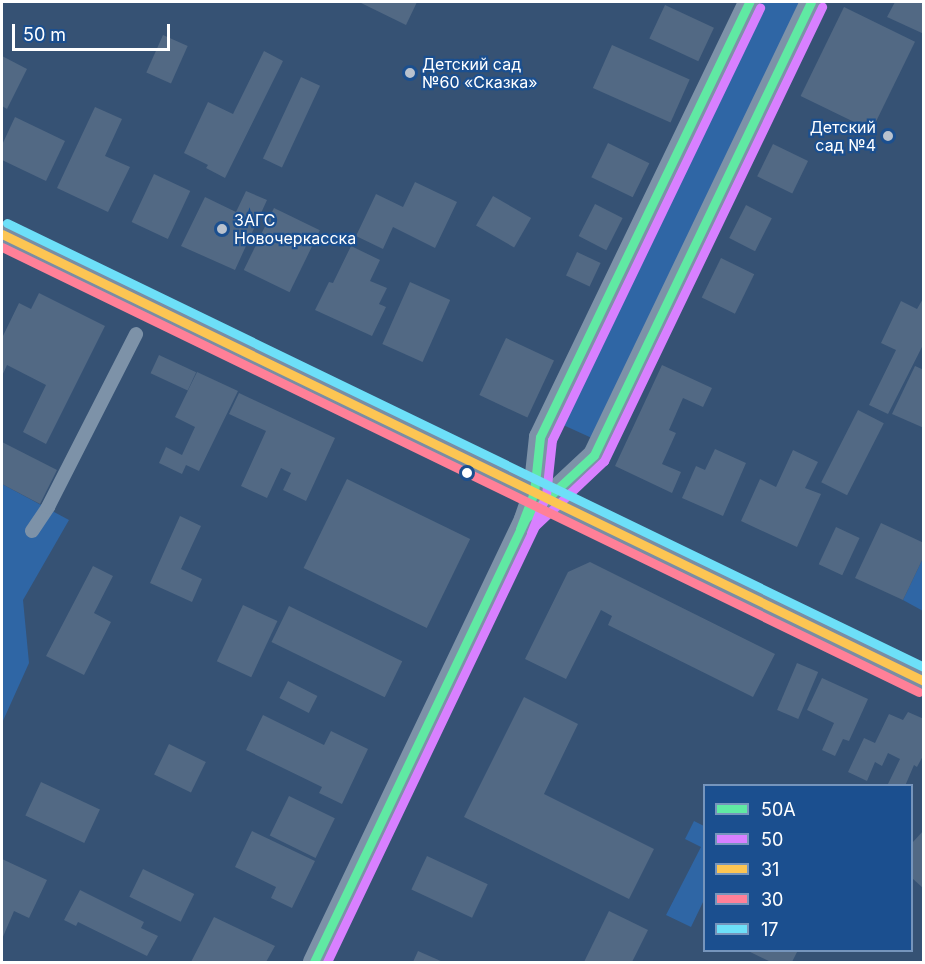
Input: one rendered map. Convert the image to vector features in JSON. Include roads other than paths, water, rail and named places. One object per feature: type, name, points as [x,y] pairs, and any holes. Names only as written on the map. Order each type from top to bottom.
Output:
[{"type":"main road","points":[[2,217],[924,681]]},
{"type":"main road","points":[[2,234],[544,488],[924,661]]},
{"type":"street","points":[[544,488],[540,437],[749,2]]},
{"type":"street","points":[[314,963],[525,519],[544,488],[594,455],[811,2]]},
{"type":"street","points":[[32,531],[48,507],[136,334]]},
{"type":"place","name":"Детский сад №60 «Сказка»","points":[[410,73]]},
{"type":"place","name":"Детский сад №4","points":[[888,136]]},
{"type":"place","name":"ЗАГС Новочеркасска","points":[[222,229]]}]
